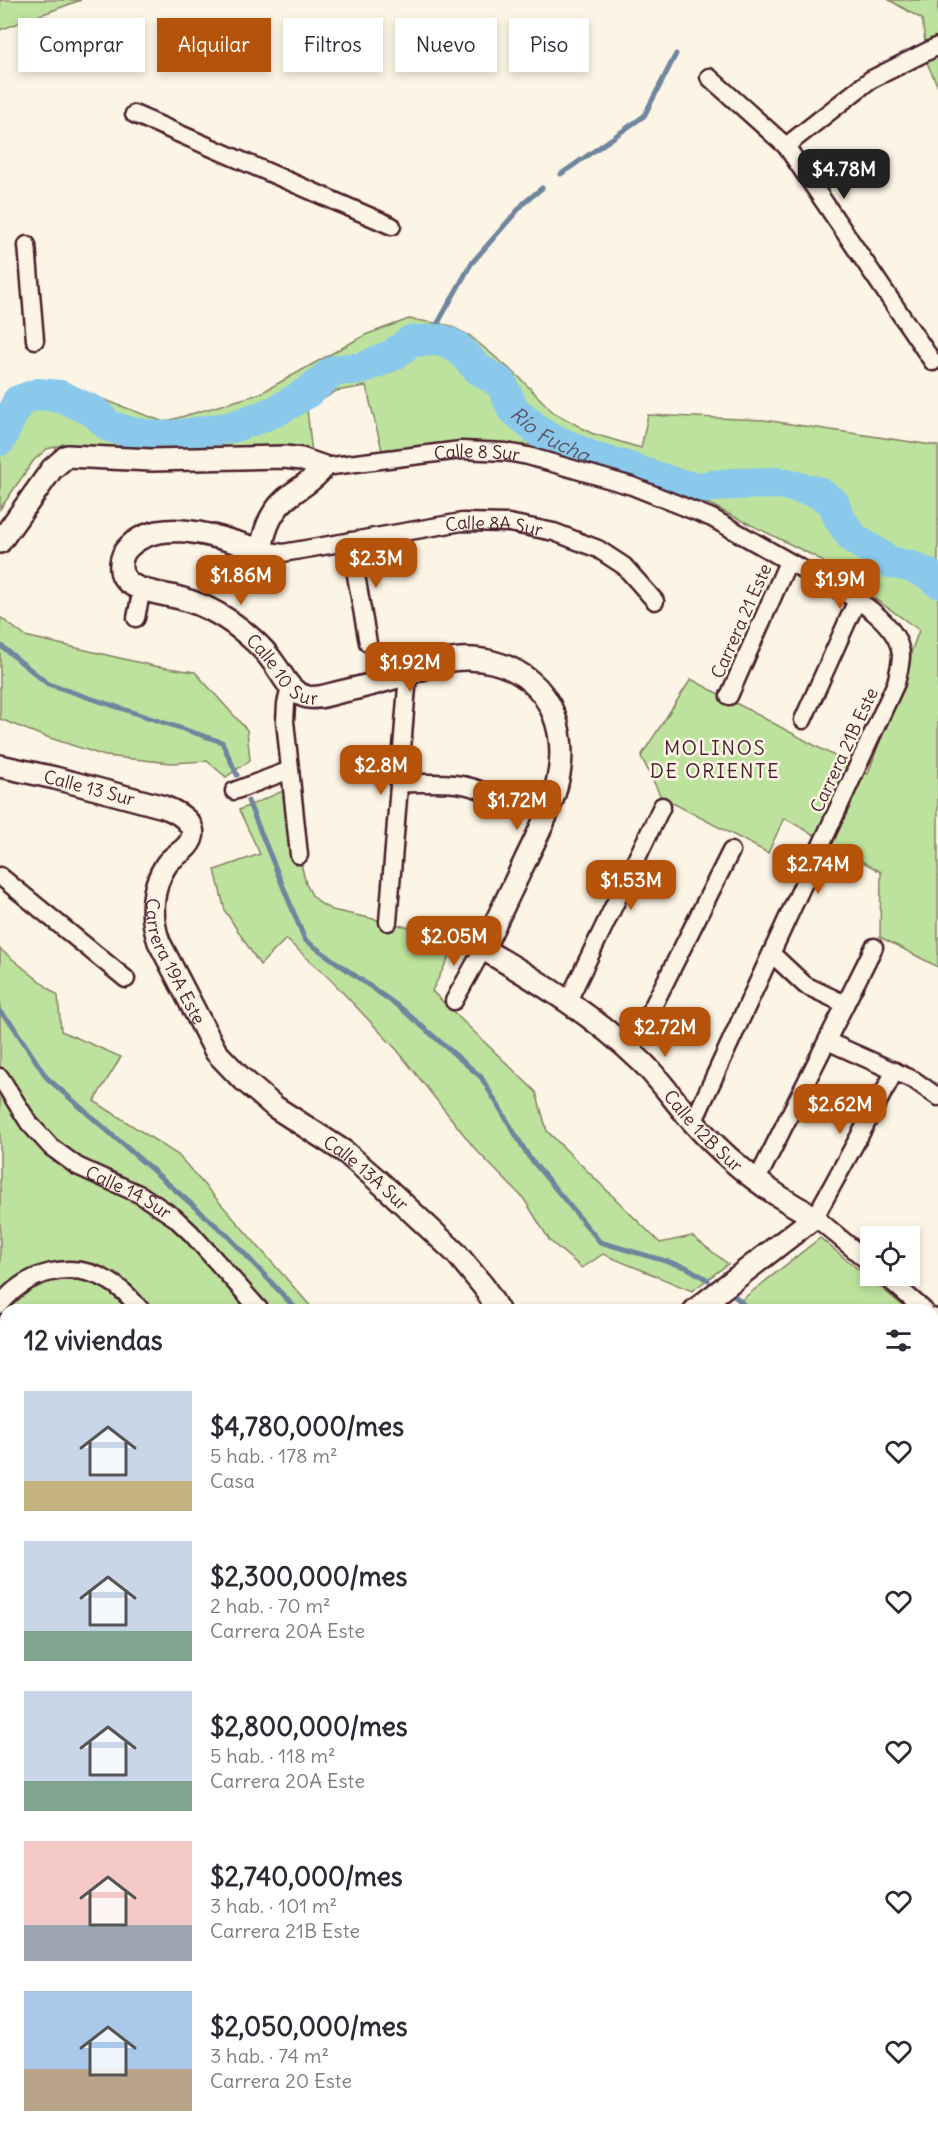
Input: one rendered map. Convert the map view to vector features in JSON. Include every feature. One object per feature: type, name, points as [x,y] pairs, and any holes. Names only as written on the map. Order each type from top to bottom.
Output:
[{"type":"street","points":[[786,146],[870,80],[938,46]]},
{"type":"street","points":[[710,77],[786,146],[933,362]]},
{"type":"street","points":[[134,114],[392,226]]},
{"type":"street","points":[[27,245],[35,340]]},
{"type":"street","name":"Calle 8 Sur","points":[[0,542],[52,469],[67,456],[151,460],[285,457],[301,459],[324,467],[461,450],[483,450],[528,456],[592,473],[672,501],[712,518],[876,612],[893,633],[901,654]]},
{"type":"street","points":[[261,550],[264,532],[273,513],[281,503],[311,481],[324,467]]},
{"type":"street","name":"Calle 8A Sur","points":[[145,590],[126,582],[120,568],[121,559],[135,543],[160,532],[174,530],[203,534],[261,550],[283,553],[462,522],[485,521],[531,527],[576,540],[611,557],[635,577],[655,601]]},
{"type":"street","points":[[350,541],[368,643]]},
{"type":"street","name":"Carrera 21 Este","points":[[729,696],[788,562]]},
{"type":"street","points":[[136,618],[145,590]]},
{"type":"street","name":"Calle 10 Sur","points":[[145,590],[188,600],[222,617],[251,638],[272,660],[290,687],[299,694],[318,697],[463,659],[489,661],[514,670],[536,685],[557,722],[561,750],[558,781],[554,796],[483,949]]},
{"type":"street","points":[[803,720],[857,600]]},
{"type":"street","name":"Carrera 21B Este","points":[[693,1122],[896,683],[901,654]]},
{"type":"street","points":[[388,922],[408,674]]},
{"type":"street","points":[[290,687],[285,721],[299,855]]},
{"type":"street","name":"Calle 13 Sur","points":[[0,766],[56,778],[178,812]]},
{"type":"street","points":[[234,792],[290,770]]},
{"type":"street","points":[[399,783],[459,784],[480,789],[489,794]]},
{"type":"street","points":[[568,1001],[662,806]]},
{"type":"street","name":"Carrera 19A Este","points":[[178,812],[189,822],[192,834],[184,849],[166,864],[160,876],[153,902],[154,927],[159,942],[216,1052]]},
{"type":"street","points":[[630,1052],[731,851]]},
{"type":"street","points":[[0,876],[126,980]]},
{"type":"street","points":[[757,1180],[874,948]]},
{"type":"street","points":[[454,1001],[483,949]]},
{"type":"street","name":"Calle 12B Sur","points":[[483,949],[568,1001],[630,1052],[717,1147],[757,1180],[792,1204],[815,1216],[860,1254]]},
{"type":"street","points":[[772,954],[805,985],[845,1004]]},
{"type":"street","points":[[827,1041],[914,1080],[938,1097]]},
{"type":"street","name":"Calle 13A Sur","points":[[216,1052],[239,1076],[275,1107],[345,1152],[392,1192],[456,1253],[484,1287],[494,1304]]},
{"type":"street","points":[[703,1304],[815,1216],[895,1071]]},
{"type":"street","name":"Calle 14 Sur","points":[[0,1077],[29,1123],[51,1147],[77,1166],[141,1196],[174,1217],[255,1304]]},
{"type":"street","points":[[1,1304],[15,1288],[37,1276],[61,1270],[73,1270],[97,1275],[108,1281],[118,1287],[135,1304]]},
{"type":"street","points":[[897,1286],[919,1304]]},
{"type":"green space","points":[[0,0],[81,0],[32,18],[18,18],[18,23],[0,30]]},
{"type":"green space","points":[[889,0],[938,0],[938,87],[928,65],[922,19]]},
{"type":"green space","points":[[409,319],[448,325],[470,336],[519,377],[553,412],[591,433],[641,448],[648,415],[764,420],[938,446],[938,967],[880,937],[881,872],[784,818],[768,853],[661,797],[641,756],[691,679],[868,774],[919,630],[816,557],[711,505],[535,445],[454,442],[382,450],[366,386],[336,391],[307,409],[312,453],[158,451],[67,444],[47,449],[34,460],[0,509],[0,405],[40,381],[86,393],[164,422],[259,394],[365,335]]},
{"type":"green space","points":[[0,617],[25,636],[154,666],[195,672],[247,730],[250,760],[226,777],[207,761],[171,763],[105,756],[0,719]]},
{"type":"green space","points":[[292,787],[299,855],[306,884],[312,895],[332,910],[388,922],[457,941],[432,991],[536,1092],[547,1131],[660,1243],[692,1236],[728,1264],[692,1291],[603,1254],[582,1268],[550,1241],[524,1199],[476,1150],[397,1050],[330,979],[286,939],[260,965],[225,911],[215,870],[260,854],[239,810]]},
{"type":"green space","points":[[0,949],[58,996],[61,1031],[121,1057],[94,1101],[178,1155],[309,1304],[0,1304]]},
{"type":"green space","points":[[820,1238],[860,1271],[860,1286],[879,1286],[901,1304],[736,1304]]},
{"type":"waterway","points":[[561,174],[644,116],[676,54]]},
{"type":"waterway","points":[[429,339],[471,264],[524,203],[542,188]]},
{"type":"waterway","name":"Río Fucha","points":[[0,440],[18,401],[38,394],[60,396],[95,412],[109,426],[132,433],[161,437],[232,427],[278,410],[305,394],[334,371],[360,369],[393,355],[411,341],[442,340],[457,347],[478,369],[501,383],[513,409],[542,434],[596,459],[676,484],[697,488],[732,484],[779,483],[817,492],[833,502],[839,518],[853,538],[890,562],[912,567],[930,575],[938,582]]},
{"type":"waterway","points":[[0,645],[48,684],[222,742],[237,775]]},
{"type":"waterway","points":[[248,801],[305,940],[402,1009],[481,1077],[529,1157],[600,1242],[686,1267],[708,1280]]},
{"type":"waterway","points":[[0,1012],[11,1023],[47,1078],[228,1236],[291,1304]]},
{"type":"waterway","points":[[736,1297],[743,1304]]},
{"type":"district","name":"MOLINOS DE ORIENTE","points":[[715,758]]}]
